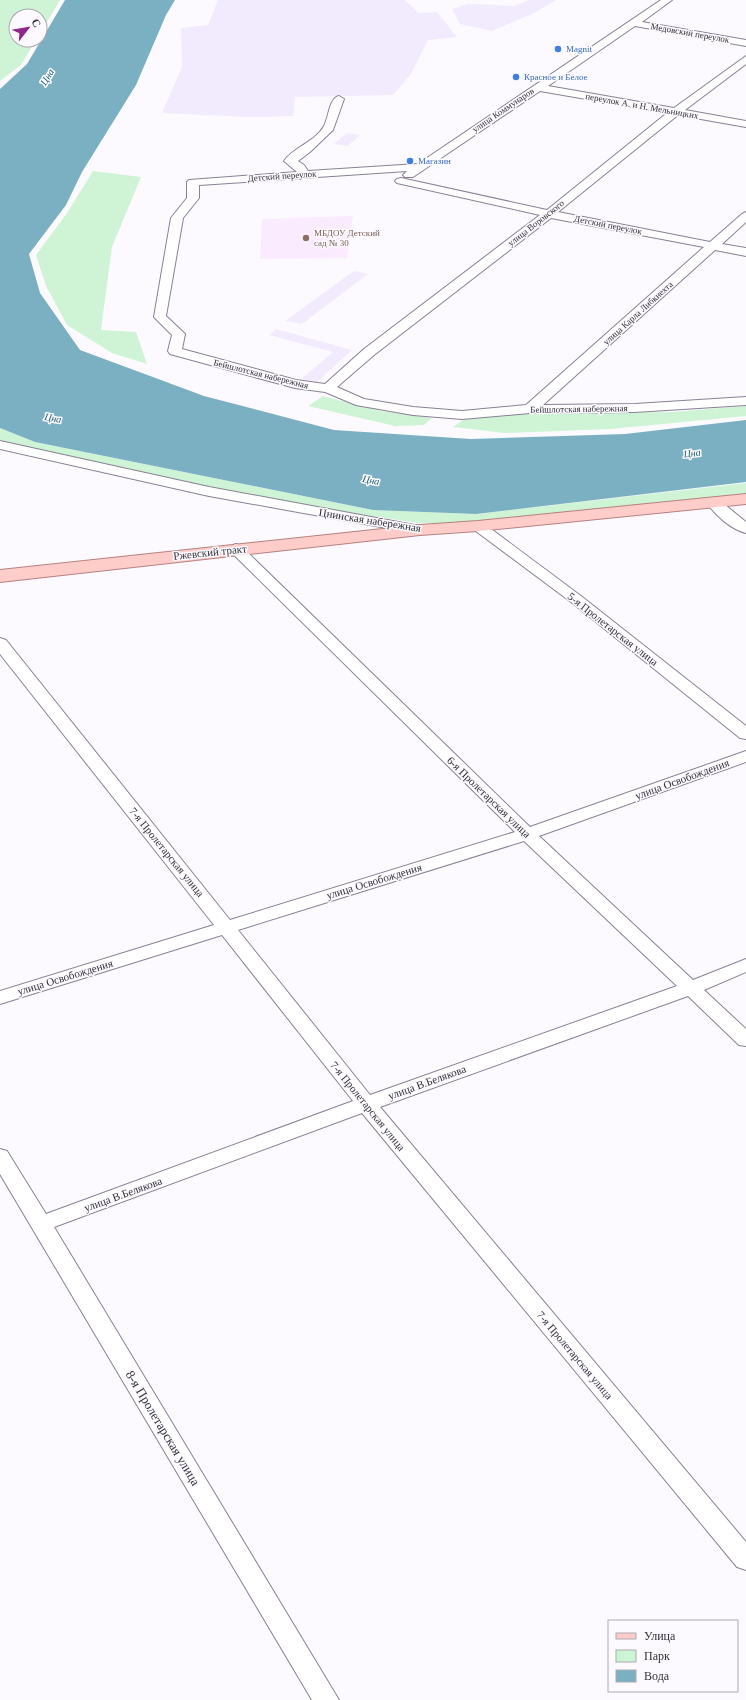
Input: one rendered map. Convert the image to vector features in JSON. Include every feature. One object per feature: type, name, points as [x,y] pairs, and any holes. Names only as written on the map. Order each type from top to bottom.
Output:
[{"type":"main road","name":"Цнинская набережная","points":[[420,530],[478,526],[746,499]]},
{"type":"main road","name":"Ржевский тракт","points":[[0,576],[420,530]]},
{"type":"street","name":"улица Коммунаров","points":[[401,181],[419,167],[667,0]]},
{"type":"street","name":"Медовский переулок","points":[[633,23],[746,43]]},
{"type":"street","name":"улица Воровского","points":[[328,388],[370,352],[549,214],[675,112],[746,59]]},
{"type":"street","name":"переулок А. и Н. Мельницких","points":[[538,87],[746,124]]},
{"type":"street","points":[[304,175],[300,167],[290,161],[306,150],[329,128],[339,98]]},
{"type":"street","name":"Детский переулок","points":[[193,182],[419,167]]},
{"type":"street","name":"Детский переулок","points":[[401,181],[549,214],[746,252]]},
{"type":"street","name":"Бейшлотская набережная","points":[[193,182],[193,198],[177,218],[160,318],[179,334],[175,351],[295,384],[328,388],[361,402],[413,411],[462,415],[530,409],[635,408],[746,401]]},
{"type":"street","name":"улица Карла Либкнехта","points":[[530,409],[746,216]]},
{"type":"street","name":"Цнинская набережная","points":[[0,445],[78,465],[253,501],[420,530]]},
{"type":"street","points":[[714,503],[730,518],[746,529]]},
{"type":"street","name":"5-я Пролетарская улица","points":[[478,526],[576,599],[746,734]]},
{"type":"street","name":"6-я Пролетарская улица","points":[[236,549],[527,834],[746,1040]]},
{"type":"street","name":"7-я Пролетарская улица","points":[[0,643],[366,1104],[746,1560]]},
{"type":"street","name":"улица Освобождения","points":[[0,998],[527,834],[746,756]]},
{"type":"street","name":"улица В.Белякова","points":[[40,1224],[366,1104],[691,988],[746,965]]},
{"type":"street","name":"8-я Пролетарская улица","points":[[0,1156],[326,1700]]},
{"type":"shaded area","points":[[218,0],[405,0],[419,13],[437,12],[457,37],[428,40],[411,74],[393,95],[295,97],[293,116],[250,117],[162,113],[182,67],[181,28],[208,25]]},
{"type":"shaded area","points":[[529,0],[556,0],[534,13],[492,31],[460,24],[452,9],[468,4],[514,6]]},
{"type":"shaded area","points":[[347,133],[360,135],[348,146],[334,144]]},
{"type":"shaded area","name":"МБДОУ Детский сад № 30","points":[[353,216],[347,258],[260,259],[262,219]]},
{"type":"shaded area","points":[[354,271],[368,274],[302,324],[285,321]]},
{"type":"shaded area","points":[[276,329],[352,350],[317,382],[301,379],[333,352],[269,335]]},
{"type":"green space","points":[[0,0],[60,0],[48,20],[48,8],[8,8],[8,48],[31,48],[21,65],[0,81]]},
{"type":"green space","points":[[93,171],[141,177],[112,247],[101,330],[136,332],[147,364],[112,353],[67,325],[46,286],[36,255],[67,213]]},
{"type":"green space","points":[[323,396],[381,411],[432,418],[424,425],[395,426],[308,406]]},
{"type":"green space","points":[[746,406],[746,416],[611,429],[505,433],[453,427],[467,417],[514,414],[672,412]]},
{"type":"green space","points":[[0,428],[35,442],[373,510],[476,514],[746,483],[746,494],[472,523],[419,523],[324,509],[100,465],[0,440]]},
{"type":"water","name":"Цна","points":[[65,0],[175,0],[166,15],[136,85],[82,172],[66,205],[29,254],[40,293],[80,350],[204,396],[334,430],[471,439],[625,434],[746,420],[746,482],[476,514],[373,510],[35,442],[0,428],[0,89],[27,64],[36,48],[48,48],[48,29]]},
{"type":"place","name":"Magnit","points":[[558,49]]},
{"type":"place","name":"Красное и Белое","points":[[516,77]]},
{"type":"place","name":"Магазин","points":[[410,161]]},
{"type":"place","name":"МБДОУ Детский сад № 30","points":[[306,238]]}]
